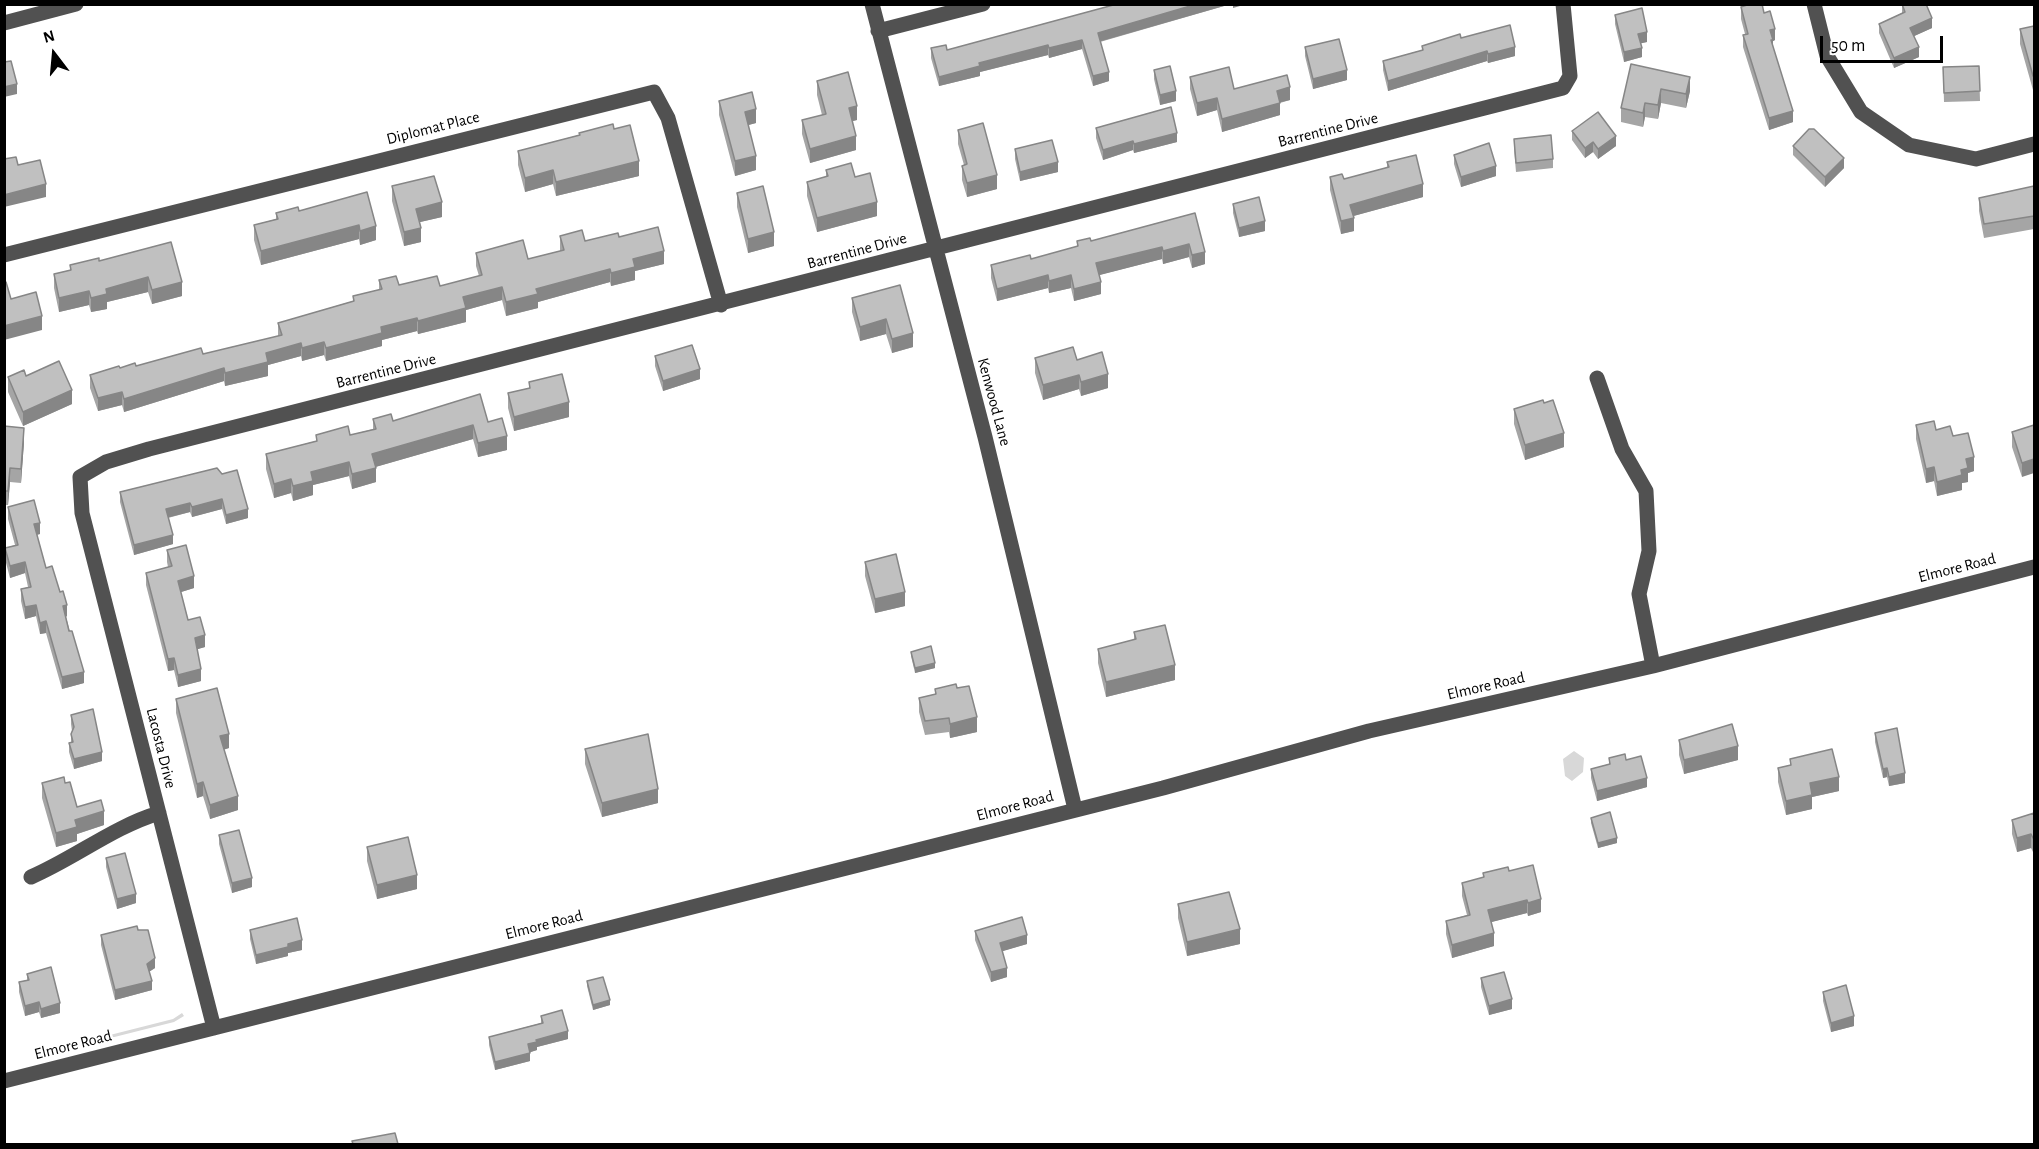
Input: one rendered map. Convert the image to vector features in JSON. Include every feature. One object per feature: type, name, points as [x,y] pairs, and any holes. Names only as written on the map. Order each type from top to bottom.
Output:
[{"type":"street","points":[[4,23],[76,4]]},
{"type":"street","name":"Kenwood Lane","points":[[872,4],[934,249],[985,437],[1075,809]]},
{"type":"street","points":[[879,31],[983,4]]},
{"type":"street","name":"Barrentine Drive","points":[[80,477],[106,462],[149,449],[721,305],[1563,88],[1570,76],[1563,4]]},
{"type":"street","points":[[1814,4],[1827,56],[1861,112],[1910,145],[1976,159],[2034,144]]},
{"type":"street","name":"Diplomat Place","points":[[4,255],[654,92],[668,117],[721,305]]},
{"type":"street","points":[[1597,378],[1622,449],[1646,491],[1649,551],[1638,594],[1653,666]]},
{"type":"street","name":"Lacosta Drive","points":[[80,477],[82,513],[214,1028]]},
{"type":"street","name":"Elmore Road","points":[[4,1081],[1075,809],[1369,731],[1653,666],[2034,567]]},
{"type":"street","points":[[31,877],[57,866],[136,820],[159,813]]},
{"type":"shaded area","points":[[1574,751],[1584,758],[1583,772],[1572,781],[1565,776],[1563,759]]},
{"type":"shaded area","points":[[182,1013],[184,1016],[174,1022],[35,1057],[35,1054],[173,1019]]},
{"type":"building","points":[[1117,4],[1197,4],[1098,33],[1109,72],[1093,76],[1082,40],[1049,48],[1048,45],[979,63],[980,66],[939,77],[931,48],[946,45],[947,50]]},
{"type":"building","points":[[1762,4],[1764,13],[1770,11],[1775,29],[1770,30],[1773,40],[1771,40],[1793,111],[1769,118],[1743,35],[1748,34],[1741,7]]},
{"type":"building","points":[[1902,4],[1926,4],[1932,18],[1910,28],[1919,47],[1894,58],[1879,24],[1905,12]]},
{"type":"building","points":[[1642,8],[1647,32],[1638,34],[1642,48],[1624,52],[1615,15]]},
{"type":"building","points":[[1510,25],[1515,47],[1488,54],[1487,51],[1388,81],[1383,61],[1423,50],[1422,46],[1460,34],[1461,38]]},
{"type":"building","points":[[2034,26],[2034,75],[2033,76],[2020,29]]},
{"type":"building","points":[[1339,39],[1347,70],[1313,79],[1305,47]]},
{"type":"building","points":[[11,61],[17,84],[4,87],[4,62]]},
{"type":"building","points":[[1631,64],[1690,77],[1686,94],[1661,89],[1658,105],[1645,103],[1643,113],[1621,108]]},
{"type":"building","points":[[1170,66],[1176,91],[1160,95],[1154,70]]},
{"type":"building","points":[[1979,66],[1980,91],[1944,93],[1943,67]]},
{"type":"building","points":[[1229,67],[1234,89],[1287,75],[1290,87],[1277,91],[1280,103],[1222,119],[1217,98],[1197,103],[1190,77]]},
{"type":"building","points":[[848,72],[857,106],[849,108],[856,136],[810,149],[802,120],[826,114],[817,81]]},
{"type":"building","points":[[752,92],[756,109],[745,112],[756,156],[735,161],[719,101]]},
{"type":"building","points":[[1171,107],[1177,133],[1134,144],[1133,141],[1103,150],[1096,128]]},
{"type":"building","points":[[1598,112],[1616,136],[1598,149],[1593,142],[1585,148],[1572,131]]},
{"type":"building","points":[[983,123],[997,175],[967,183],[962,166],[967,164],[958,130]]},
{"type":"building","points":[[613,124],[614,129],[630,125],[639,161],[556,182],[553,170],[525,178],[518,151]]},
{"type":"building","points":[[1809,129],[1814,129],[1844,158],[1825,177],[1793,146]]},
{"type":"building","points":[[1551,135],[1553,159],[1516,163],[1514,139]]},
{"type":"building","points":[[1052,140],[1058,162],[1020,172],[1015,149]]},
{"type":"building","points":[[1489,143],[1496,166],[1461,177],[1454,155]]},
{"type":"building","points":[[1416,155],[1423,184],[1350,205],[1354,218],[1341,221],[1330,177],[1342,174],[1344,179],[1389,167],[1387,162]]},
{"type":"building","points":[[16,157],[18,165],[40,160],[46,184],[4,195],[4,159]]},
{"type":"building","points":[[851,163],[855,177],[870,173],[877,202],[817,218],[807,182],[828,176],[826,170]]},
{"type":"building","points":[[434,176],[442,202],[416,209],[421,228],[404,232],[392,186]]},
{"type":"building","points":[[763,186],[774,232],[748,239],[737,193]]},
{"type":"building","points":[[2034,186],[2034,216],[1984,224],[1979,198]]},
{"type":"building","points":[[367,192],[376,226],[360,231],[359,225],[261,251],[254,225],[278,219],[276,213],[298,207],[299,211]]},
{"type":"building","points":[[1259,197],[1265,221],[1239,228],[1233,204]]},
{"type":"building","points":[[1195,213],[1205,252],[1192,255],[1189,244],[1163,251],[1162,247],[1096,263],[1101,282],[1074,289],[1071,275],[1049,281],[1048,275],[997,289],[991,265],[1030,255],[1031,259],[1078,246],[1077,241],[1090,238],[1091,241]]},
{"type":"building","points":[[658,227],[664,251],[633,259],[635,267],[611,273],[610,269],[536,289],[538,294],[506,302],[502,287],[463,297],[466,308],[418,321],[417,318],[381,327],[382,333],[326,348],[324,342],[302,348],[301,343],[266,353],[268,362],[225,373],[224,368],[124,399],[122,392],[98,398],[90,375],[119,366],[120,368],[135,363],[136,366],[201,348],[203,354],[282,335],[278,323],[354,301],[353,296],[382,289],[379,280],[396,276],[399,285],[437,276],[440,286],[482,275],[476,253],[523,240],[528,259],[564,250],[560,236],[582,230],[585,241],[618,233],[619,237]]},
{"type":"building","points":[[171,242],[182,282],[152,290],[148,277],[106,289],[107,294],[91,298],[89,291],[59,298],[54,274],[71,270],[70,265],[99,258],[99,261]]},
{"type":"building","points":[[6,282],[11,299],[36,292],[42,316],[4,326],[4,283]]},
{"type":"building","points":[[900,285],[913,333],[892,339],[886,319],[860,327],[852,298]]},
{"type":"building","points":[[692,345],[700,369],[663,381],[655,356]]},
{"type":"building","points":[[1073,347],[1077,360],[1102,352],[1108,374],[1081,382],[1079,375],[1043,385],[1035,358]]},
{"type":"building","points":[[59,361],[72,390],[23,412],[8,377],[24,370],[26,376]]},
{"type":"building","points":[[562,374],[569,402],[514,417],[508,393],[530,388],[529,382]]},
{"type":"building","points":[[480,394],[488,422],[502,418],[507,436],[478,443],[473,425],[372,454],[376,468],[352,474],[349,462],[311,472],[313,481],[293,486],[291,479],[274,484],[266,454],[317,441],[316,435],[348,426],[350,435],[376,429],[373,419],[391,414],[393,421]]},
{"type":"building","points":[[1543,400],[1544,403],[1553,400],[1564,433],[1525,445],[1514,409]]},
{"type":"building","points":[[1934,421],[1936,430],[1950,426],[1953,436],[1968,433],[1974,457],[1966,459],[1968,468],[1961,470],[1962,475],[1937,482],[1934,467],[1926,469],[1916,425]]},
{"type":"building","points":[[2034,425],[2034,459],[2022,463],[2012,432]]},
{"type":"building","points":[[4,426],[24,428],[21,469],[10,468],[8,491],[4,491]]},
{"type":"building","points":[[217,468],[222,474],[237,470],[248,509],[226,515],[222,499],[192,507],[190,503],[166,509],[173,535],[134,545],[120,492]]},
{"type":"building","points":[[34,500],[40,523],[34,524],[46,568],[52,566],[60,592],[63,591],[67,605],[63,606],[69,631],[72,631],[84,672],[62,677],[46,621],[40,623],[36,605],[25,607],[21,589],[31,587],[25,562],[10,566],[5,548],[18,545],[8,507]]},
{"type":"building","points":[[186,545],[194,576],[178,581],[188,620],[200,617],[205,635],[195,638],[201,669],[178,675],[174,658],[168,659],[146,573],[172,566],[167,550]]},
{"type":"building","points":[[896,554],[905,592],[875,599],[865,562]]},
{"type":"building","points":[[1165,625],[1175,665],[1106,682],[1098,649],[1136,639],[1134,632]]},
{"type":"building","points":[[931,646],[935,663],[915,668],[911,652]]},
{"type":"building","points":[[956,684],[957,688],[969,686],[977,717],[950,724],[949,718],[925,721],[919,698],[936,694],[935,689]]},
{"type":"building","points":[[217,688],[229,734],[220,736],[238,796],[210,805],[203,782],[197,784],[176,699]]},
{"type":"building","points":[[93,709],[102,752],[74,759],[69,743],[73,742],[71,734],[74,727],[71,715]]},
{"type":"building","points":[[1732,724],[1738,746],[1684,760],[1679,740]]},
{"type":"building","points":[[1897,728],[1905,773],[1889,777],[1887,768],[1883,769],[1875,733]]},
{"type":"building","points":[[648,734],[658,789],[602,803],[585,749]]},
{"type":"building","points":[[1832,749],[1839,777],[1810,783],[1812,795],[1786,801],[1778,768],[1791,765],[1790,759]]},
{"type":"building","points":[[1625,754],[1626,760],[1641,756],[1647,778],[1597,791],[1591,769],[1610,764],[1609,758]]},
{"type":"building","points":[[64,777],[65,783],[70,782],[77,807],[101,800],[104,811],[75,820],[77,827],[56,833],[42,783]]},
{"type":"building","points":[[1610,812],[1617,838],[1598,843],[1591,818]]},
{"type":"building","points":[[2034,813],[2034,838],[2031,834],[2017,838],[2012,820]]},
{"type":"building","points":[[239,830],[252,878],[232,883],[219,835]]},
{"type":"building","points":[[408,837],[417,875],[377,885],[367,847]]},
{"type":"building","points":[[125,853],[136,894],[117,899],[106,858]]},
{"type":"building","points":[[1533,865],[1541,899],[1528,903],[1527,900],[1488,910],[1494,933],[1452,945],[1446,921],[1470,915],[1462,883],[1484,877],[1483,873],[1508,867],[1509,871]]},
{"type":"building","points":[[1229,892],[1240,929],[1187,942],[1178,904]]},
{"type":"building","points":[[1022,917],[1027,935],[1000,943],[1007,968],[991,972],[975,931]]},
{"type":"building","points":[[297,918],[302,940],[288,944],[288,947],[256,955],[250,930]]},
{"type":"building","points":[[137,926],[138,930],[148,930],[155,958],[147,964],[152,981],[115,990],[101,935]]},
{"type":"building","points":[[51,967],[60,1003],[41,1009],[39,1002],[25,1006],[19,982],[29,980],[27,974]]},
{"type":"building","points":[[1504,972],[1512,999],[1489,1006],[1481,978]]},
{"type":"building","points":[[603,977],[610,1000],[593,1005],[587,981]]},
{"type":"building","points":[[1846,985],[1854,1016],[1831,1023],[1823,992]]},
{"type":"building","points":[[562,1010],[568,1031],[528,1044],[530,1053],[495,1062],[489,1037],[543,1023],[541,1016]]},
{"type":"building","points":[[395,1133],[398,1144],[353,1144],[352,1141]]}]
